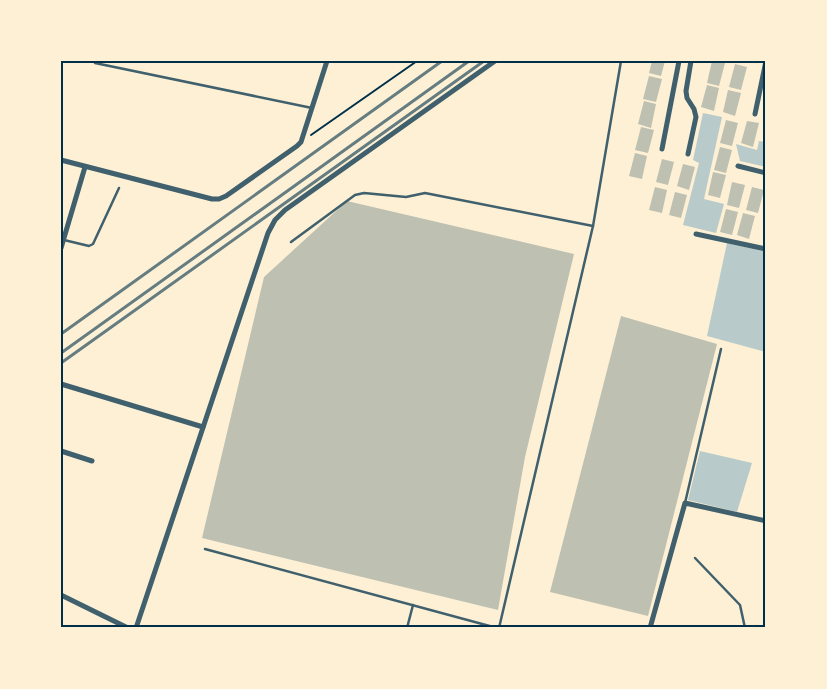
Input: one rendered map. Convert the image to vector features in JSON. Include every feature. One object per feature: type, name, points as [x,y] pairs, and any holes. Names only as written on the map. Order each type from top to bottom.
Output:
[{"type":"street","points":[[61,160],[212,199],[219,199],[226,196],[301,142],[327,61]]},
{"type":"street","points":[[136,628],[268,233],[275,220],[286,210],[495,61]]},
{"type":"street","points":[[662,149],[679,61]]},
{"type":"street","points":[[688,154],[696,117],[694,109],[686,98],[691,61]]},
{"type":"street","points":[[755,114],[766,61]]},
{"type":"street","points":[[738,166],[766,174]]},
{"type":"street","points":[[61,248],[85,167]]},
{"type":"street","points":[[696,234],[766,249]]},
{"type":"street","points":[[61,384],[203,427]]},
{"type":"street","points":[[61,451],[92,461]]},
{"type":"street","points":[[650,628],[685,503],[765,521],[766,514]]},
{"type":"street","points":[[61,595],[128,628]]},
{"type":"lane","points":[[94,61],[95,63],[312,108]]},
{"type":"lane","points":[[204,549],[498,628],[593,226],[621,61]]},
{"type":"lane","points":[[64,240],[89,246],[93,244],[119,188]]},
{"type":"lane","points":[[292,242],[355,195],[364,193],[406,197],[425,193],[593,226]]},
{"type":"lane","points":[[685,503],[721,349]]},
{"type":"lane","points":[[695,558],[740,605],[744,628]]},
{"type":"lane","points":[[407,628],[413,605]]},
{"type":"path","points":[[301,142],[417,61]]},
{"type":"shaded area","points":[[703,113],[722,117],[704,199],[724,204],[716,233],[683,225],[699,163],[693,160]]},
{"type":"shaded area","points":[[759,141],[766,142],[766,167],[740,161],[736,144],[757,150]]},
{"type":"shaded area","points":[[727,243],[766,252],[766,352],[707,336]]},
{"type":"shaded area","points":[[700,451],[752,463],[737,512],[688,500]]},
{"type":"building","points":[[652,61],[665,61],[661,76],[649,73]]},
{"type":"building","points":[[712,61],[725,63],[719,86],[707,83]]},
{"type":"building","points":[[735,64],[747,67],[741,90],[729,87]]},
{"type":"building","points":[[649,76],[662,79],[656,102],[643,99]]},
{"type":"building","points":[[707,85],[719,88],[714,111],[701,107]]},
{"type":"building","points":[[728,90],[741,93],[735,116],[723,112]]},
{"type":"building","points":[[644,101],[656,104],[651,128],[638,124]]},
{"type":"building","points":[[726,120],[738,123],[732,146],[720,143]]},
{"type":"building","points":[[747,121],[759,123],[753,147],[741,143]]},
{"type":"building","points":[[641,127],[654,130],[648,153],[635,150]]},
{"type":"building","points":[[720,147],[732,150],[726,173],[714,170]]},
{"type":"building","points":[[635,153],[647,156],[642,179],[629,176]]},
{"type":"building","points":[[662,159],[674,162],[668,185],[656,182]]},
{"type":"building","points":[[683,164],[695,167],[689,190],[677,186]]},
{"type":"building","points":[[713,172],[726,175],[720,198],[708,195]]},
{"type":"building","points":[[732,182],[745,185],[739,208],[727,205]]},
{"type":"building","points":[[655,187],[667,190],[662,213],[649,210]]},
{"type":"building","points":[[752,187],[764,190],[758,213],[746,210]]},
{"type":"building","points":[[675,192],[687,195],[681,218],[669,215]]},
{"type":"building","points":[[347,201],[574,254],[525,457],[498,610],[202,538],[264,277]]},
{"type":"building","points":[[726,209],[738,212],[732,235],[720,232]]},
{"type":"building","points":[[743,213],[755,216],[749,239],[737,235]]},
{"type":"building","points":[[621,316],[717,344],[648,616],[550,592]]},
{"type":"railway","points":[[61,334],[442,61]]},
{"type":"railway","points":[[61,353],[469,61]]},
{"type":"railway","points":[[61,363],[484,61]]}]
